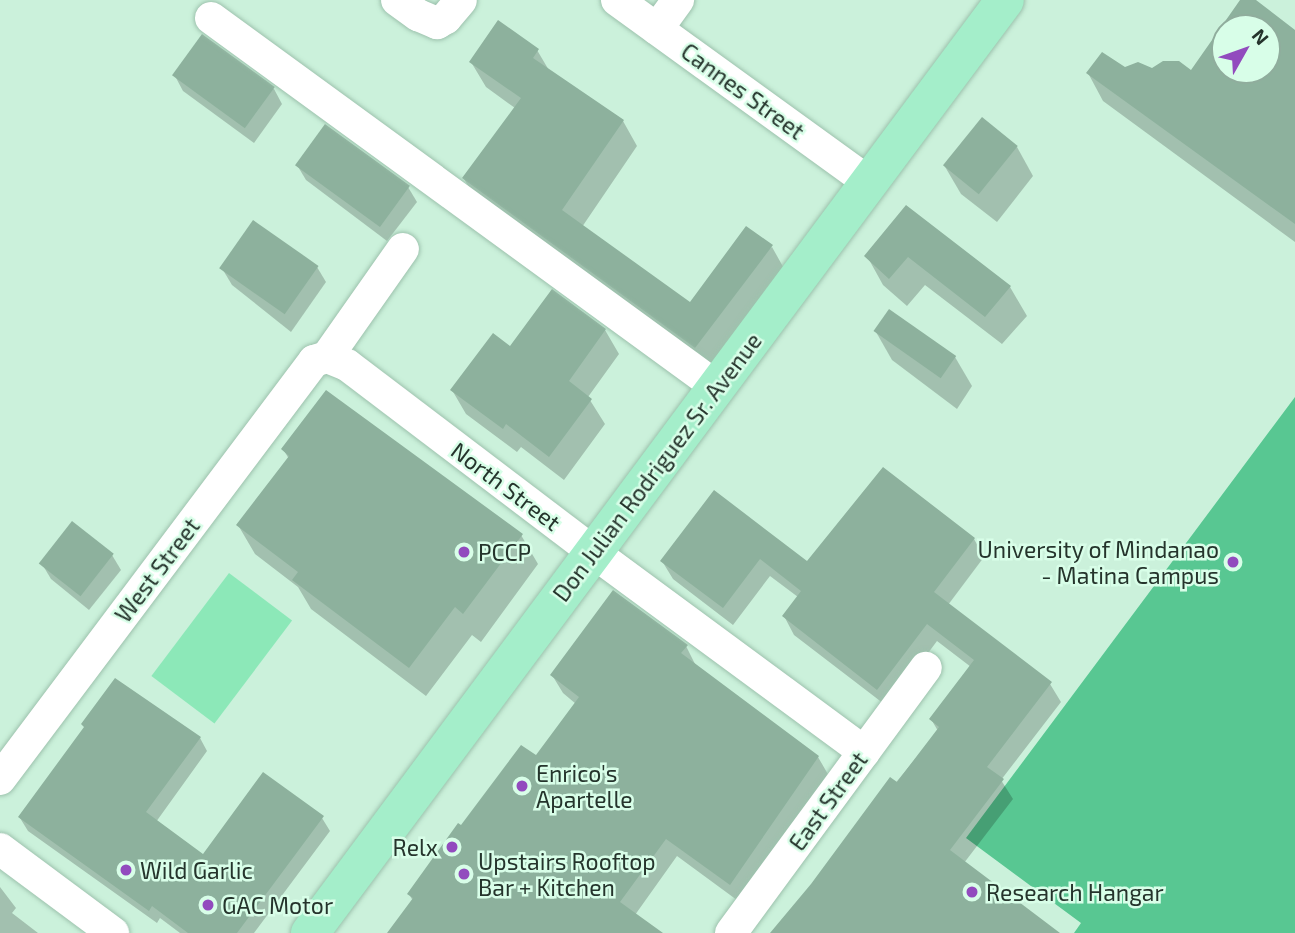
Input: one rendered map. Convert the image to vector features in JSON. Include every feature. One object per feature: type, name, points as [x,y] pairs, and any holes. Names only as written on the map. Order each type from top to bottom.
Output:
[{"type":"main road","name":"Don Julian Rodriguez Sr. Avenue","points":[[310,933],[1005,0]]},
{"type":"street","points":[[397,0],[418,15],[437,23],[446,18],[461,0]]},
{"type":"street","name":"Cannes Street","points":[[617,0],[870,183]]},
{"type":"street","points":[[657,29],[678,0]]},
{"type":"street","points":[[211,18],[717,387]]},
{"type":"street","name":"West Street","points":[[0,779],[404,249]]},
{"type":"street","name":"North Street","points":[[320,359],[347,365],[593,552],[864,752]]},
{"type":"street","name":"East Street","points":[[731,933],[926,668]]},
{"type":"street","points":[[0,849],[113,933]]},
{"type":"green space","name":"University of Mindanao - Matina Campus","points":[[1295,397],[1295,933],[1074,933],[1081,923],[966,838]]},
{"type":"green space","points":[[229,573],[292,621],[214,724],[151,676]]},
{"type":"building","points":[[1240,0],[1256,0],[1274,14],[1230,14]]},
{"type":"building","points":[[1281,19],[1295,30],[1295,224],[1086,73],[1102,52],[1125,67],[1138,62],[1152,68],[1163,61],[1179,61],[1191,70],[1211,41],[1211,84],[1281,84]]},
{"type":"building","points":[[498,20],[539,49],[533,58],[624,120],[562,210],[690,302],[746,226],[773,245],[695,348],[462,178],[521,98],[469,62]]},
{"type":"building","points":[[202,34],[275,87],[245,128],[172,75]]},
{"type":"building","points":[[982,117],[1018,146],[979,194],[943,165]]},
{"type":"building","points":[[325,124],[410,186],[380,227],[295,165]]},
{"type":"building","points":[[906,205],[1011,286],[985,317],[908,257],[889,279],[864,256]]},
{"type":"building","points":[[253,220],[319,266],[285,314],[219,268]]},
{"type":"building","points":[[552,289],[606,329],[569,381],[592,399],[549,457],[506,424],[503,429],[450,390],[493,333],[510,346]]},
{"type":"building","points":[[889,309],[956,356],[941,378],[874,331]]},
{"type":"building","points":[[326,390],[523,534],[463,614],[455,607],[409,668],[292,580],[298,572],[236,525],[289,456],[281,449]]},
{"type":"building","points":[[883,467],[975,538],[934,592],[1052,682],[987,767],[1004,779],[950,850],[1060,933],[770,933],[811,884],[890,777],[897,782],[939,727],[929,719],[974,660],[927,624],[877,690],[782,616],[801,591],[760,559],[723,608],[660,561],[714,490],[807,561]]},
{"type":"building","points":[[72,521],[114,554],[81,596],[39,564]]},
{"type":"building","points":[[613,590],[688,645],[681,653],[819,756],[730,885],[666,839],[620,902],[663,933],[387,933],[413,898],[407,894],[458,823],[461,825],[521,745],[536,755],[579,697],[550,675]]},
{"type":"building","points":[[115,678],[201,737],[146,812],[203,854],[263,772],[324,816],[237,933],[188,933],[152,906],[149,911],[18,817],[84,727],[81,724]]},
{"type":"place","name":"PCCP","points":[[464,552]]},
{"type":"place","name":"University of Mindanao - Matina Campus","points":[[1233,562]]},
{"type":"place","name":"Enrico's Apartelle","points":[[522,786]]},
{"type":"place","name":"Relx","points":[[452,847]]},
{"type":"place","name":"Wild Garlic","points":[[126,870]]},
{"type":"place","name":"Upstairs Rooftop Bar + Kitchen","points":[[464,874]]},
{"type":"place","name":"Research Hangar","points":[[972,892]]},
{"type":"place","name":"GAC Motor","points":[[208,905]]}]
